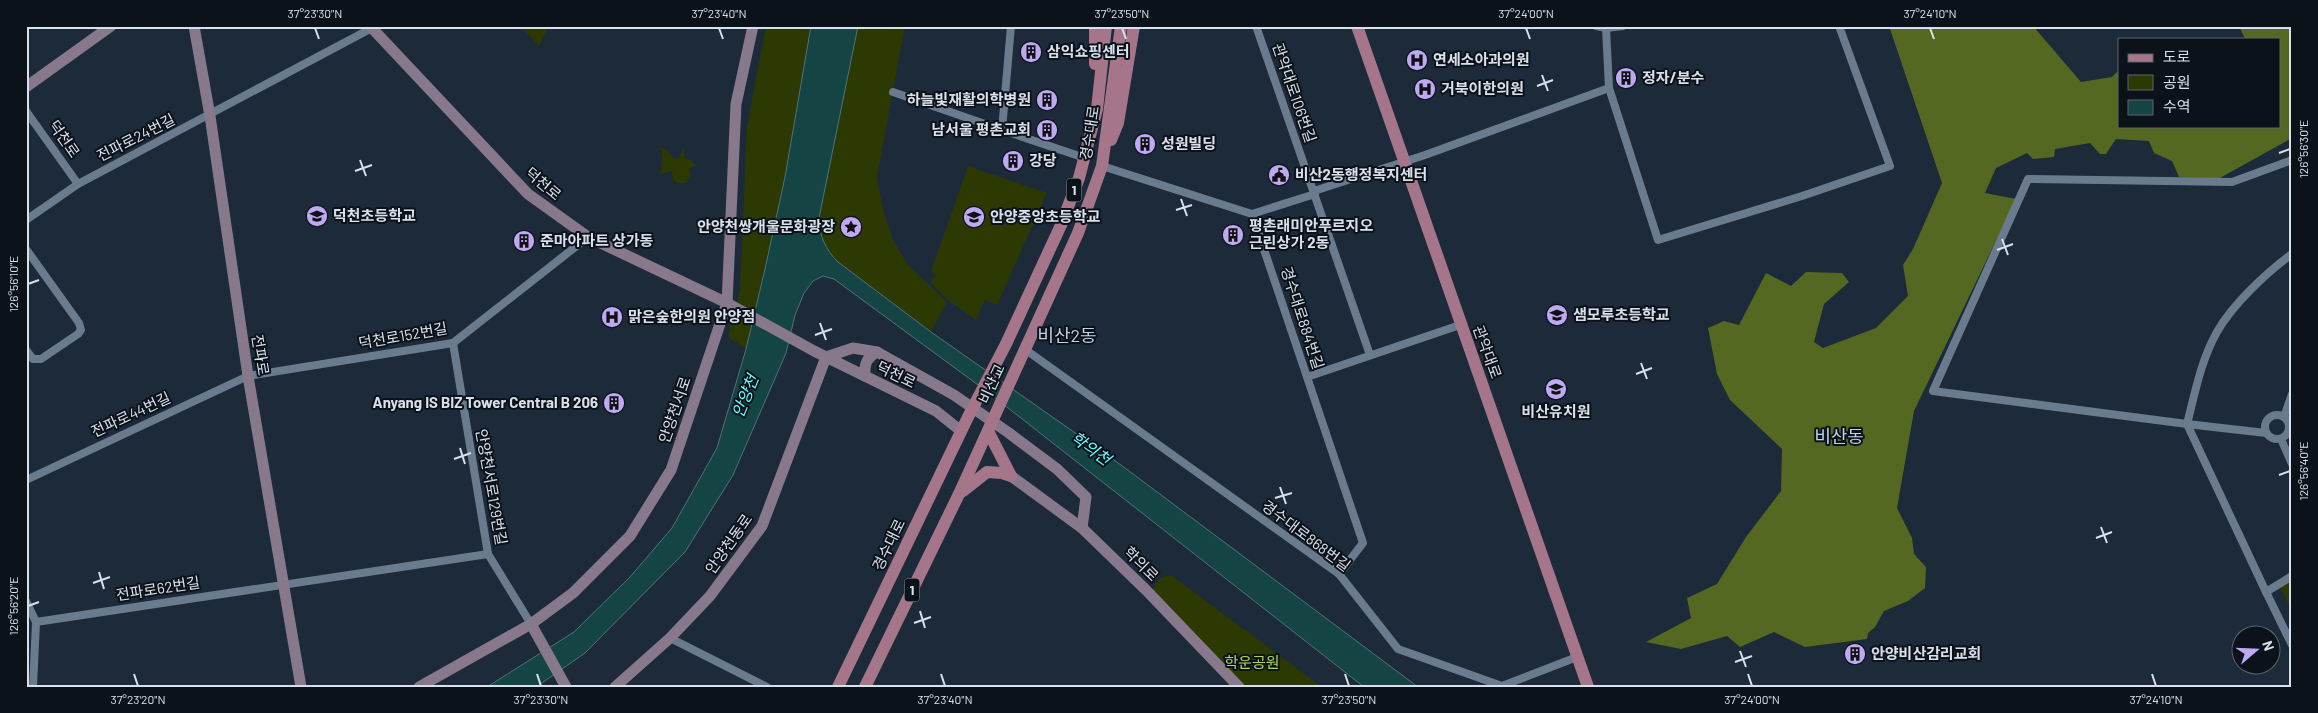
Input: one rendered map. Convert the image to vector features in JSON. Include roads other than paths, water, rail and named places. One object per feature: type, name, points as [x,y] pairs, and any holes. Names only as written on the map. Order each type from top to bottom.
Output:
[{"type":"main road","points":[[1095,26],[1097,109]]},
{"type":"main road","name":"경수대로","points":[[1006,344],[1061,225],[1085,158],[1097,109],[1106,26]]},
{"type":"main road","name":"경수대로","points":[[1026,350],[1078,233],[1102,166],[1121,26]]},
{"type":"main road","points":[[1102,166],[1118,123],[1134,26]]},
{"type":"main road","name":"관악대로","points":[[1357,26],[1405,161],[1460,326],[1588,687]]},
{"type":"main road","name":"비산교","points":[[968,416],[1006,344]]},
{"type":"main road","name":"비산교","points":[[988,431],[1026,350]]},
{"type":"main road","name":"경수대로","points":[[838,687],[968,416]]},
{"type":"main road","points":[[988,431],[1011,476]]},
{"type":"main road","name":"1","points":[[865,687],[988,431]]},
{"type":"main road","points":[[959,494],[987,472],[1002,472],[1011,476]]},
{"type":"street","points":[[26,88],[111,26]]},
{"type":"street","name":"전파로","points":[[194,26],[210,116],[248,376],[301,687]]},
{"type":"street","name":"안양천서로","points":[[419,687],[531,624],[573,593],[630,536],[671,470],[726,303],[736,104],[753,26]]},
{"type":"street","points":[[1002,130],[1011,26]]},
{"type":"street","name":"관악대로106번길","points":[[1256,26],[1370,355]]},
{"type":"street","points":[[1596,26],[1606,28],[1623,26]]},
{"type":"street","points":[[1606,28],[1609,88],[1658,240],[1802,196],[1890,166],[1839,26]]},
{"type":"street","name":"전파로24번길","points":[[26,220],[78,184],[210,116],[371,27]]},
{"type":"street","name":"덕천로","points":[[371,27],[528,194],[588,237],[726,303],[814,351],[936,411],[961,431]]},
{"type":"street","points":[[1102,166],[1252,214],[1425,155],[1609,88]]},
{"type":"street","points":[[893,92],[1085,158]]},
{"type":"street","name":"덕천로","points":[[26,111],[78,184]]},
{"type":"street","points":[[2266,433],[2264,428],[2268,418],[2278,415],[2284,417],[2289,426],[2288,432],[2281,439],[2275,440],[2266,433],[1933,391],[2028,179],[2232,182],[2292,160]]},
{"type":"street","name":"경수대로884번길","points":[[1252,214],[1363,543],[1339,574]]},
{"type":"street","name":"덕천로152번길","points":[[248,376],[453,343],[588,237]]},
{"type":"street","points":[[26,249],[79,323],[81,330],[41,359],[32,359],[26,350]]},
{"type":"street","points":[[2292,254],[2230,312],[2216,333],[2206,356],[2186,424],[2292,645]]},
{"type":"street","points":[[1307,378],[1370,355],[1460,326]]},
{"type":"street","name":"안양천서로129번길","points":[[453,343],[488,554],[531,624]]},
{"type":"street","points":[[826,357],[853,348],[877,352],[954,395],[1057,469],[1086,497],[1082,528]]},
{"type":"street","name":"경수대로868번길","points":[[1026,350],[1339,574],[1398,649],[1502,686],[1577,657]]},
{"type":"street","points":[[864,376],[864,368],[868,358],[877,352]]},
{"type":"street","name":"안양천동로","points":[[615,687],[670,638],[710,596],[762,526],[826,357]]},
{"type":"street","name":"전파로44번길","points":[[26,480],[248,376]]},
{"type":"street","points":[[2284,417],[2292,394]]},
{"type":"street","points":[[2281,439],[2292,464]]},
{"type":"street","name":"학의로","points":[[1011,476],[1082,528],[1146,590],[1238,687]]},
{"type":"street","name":"전파로62번길","points":[[36,622],[488,554]]},
{"type":"street","points":[[2266,592],[2292,576]]},
{"type":"street","points":[[26,601],[36,622],[33,687]]},
{"type":"street","points":[[531,624],[566,687]]},
{"type":"street","points":[[670,638],[766,687]]},
{"type":"street","points":[[743,687],[748,678]]},
{"type":"water","points":[[811,26],[858,26],[819,218],[822,237],[827,248],[838,262],[931,332],[1121,465],[1418,687],[1364,687],[989,393],[834,279],[823,276],[813,281],[804,293],[795,315],[786,353],[733,475],[685,552],[585,653],[536,687],[487,687],[574,632],[630,577],[672,528],[717,448],[746,349],[765,269],[785,177]]},
{"type":"place","name":"삼익쇼핑센터","points":[[1031,52]]},
{"type":"place","name":"연세소아과의원","points":[[1417,60]]},
{"type":"place","name":"정자/분수","points":[[1626,78]]},
{"type":"place","name":"거북이한의원","points":[[1425,89]]},
{"type":"place","name":"하늘빛재활의학병원","points":[[1047,100]]},
{"type":"place","name":"남서울 평촌교회","points":[[1047,130]]},
{"type":"place","name":"성원빌딩","points":[[1145,144]]},
{"type":"place","name":"강당","points":[[1013,161]]},
{"type":"place","name":"비산2동행정복지센터","points":[[1279,175]]},
{"type":"place","name":"덕천초등학교","points":[[317,216]]},
{"type":"place","name":"안양중앙초등학교","points":[[974,217]]},
{"type":"place","name":"안양천쌍개울문화광장","points":[[851,227]]},
{"type":"place","name":"평촌래미안푸르지오 근린상가 2동","points":[[1233,235]]},
{"type":"place","name":"준마아파트 상가동","points":[[524,241]]},
{"type":"place","name":"샘모루초등학교","points":[[1557,315]]},
{"type":"place","name":"맑은숲한의원 안양점","points":[[612,317]]},
{"type":"place","name":"비산유치원","points":[[1556,389]]},
{"type":"place","name":"Anyang IS BIZ Tower Central B 206","points":[[614,403]]},
{"type":"place","name":"안양비산감리교회","points":[[1855,654]]},
{"type":"district","name":"비산2동","points":[[1067,336]]},
{"type":"district","name":"비산동","points":[[1839,437]]},
{"type":"water label","name":"안양천","points":[[745,396]]},
{"type":"water label","name":"학의천","points":[[1091,448]]},
{"type":"park label","name":"학운공원","points":[[1252,663]]}]
